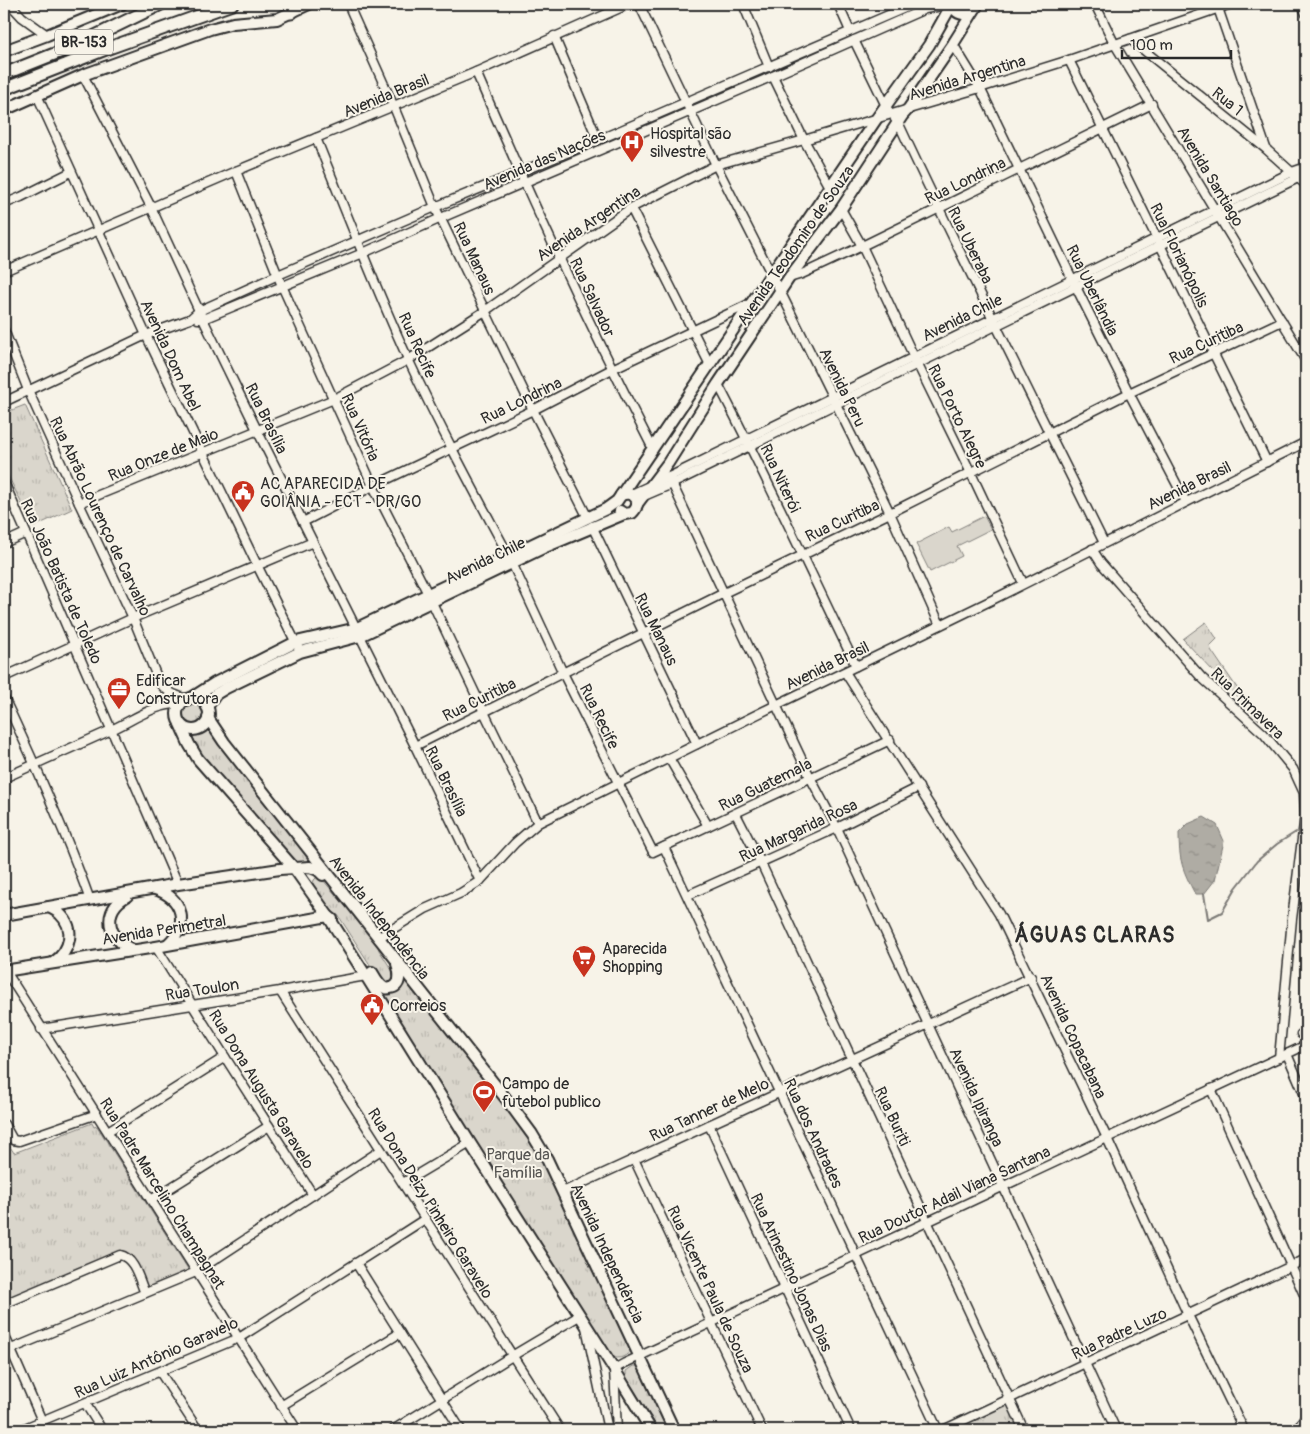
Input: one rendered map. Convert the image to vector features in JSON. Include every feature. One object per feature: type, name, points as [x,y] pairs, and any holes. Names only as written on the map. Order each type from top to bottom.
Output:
[{"type":"highway","name":"BR-153","points":[[4,74],[77,45],[162,4]]},
{"type":"highway","name":"BR-153","points":[[4,89],[98,52],[232,4]]},
{"type":"highway","points":[[291,8],[300,4]]},
{"type":"main road","points":[[4,52],[122,4]]},
{"type":"main road","points":[[4,110],[83,75],[210,29],[233,24],[277,19],[291,8],[309,4]]},
{"type":"main road","points":[[952,4],[956,11],[964,14],[969,14],[976,6]]},
{"type":"main road","name":"Avenida Teodomiro de Souza","points":[[624,514],[634,511],[668,463],[780,290],[842,209],[952,4]]},
{"type":"main road","name":"Avenida Teodomiro de Souza","points":[[623,497],[653,449],[876,118],[909,108],[953,44],[976,6]]},
{"type":"main road","points":[[624,514],[618,509],[623,497],[640,500]]},
{"type":"main road","name":"Avenida Chile","points":[[590,522],[623,497]]},
{"type":"main road","name":"Avenida Chile","points":[[298,647],[359,632],[590,522],[624,514]]},
{"type":"main road","points":[[298,647],[215,683],[186,701],[177,714],[189,744],[198,759],[307,884],[651,1430]]},
{"type":"main road","points":[[180,724],[189,730],[204,726],[216,694],[298,647]]},
{"type":"main road","points":[[186,701],[198,699],[202,701],[208,713]]},
{"type":"main road","name":"Avenida Independência","points":[[208,713],[224,742],[540,1146],[674,1430]]},
{"type":"main road","points":[[4,915],[178,884],[294,868],[314,868],[347,904],[360,914]]},
{"type":"main road","points":[[307,884],[315,874],[324,877]]},
{"type":"main road","points":[[155,889],[165,892],[174,899],[179,907],[182,918],[181,928],[176,937],[168,944]]},
{"type":"main road","points":[[130,894],[114,906],[110,920],[114,936],[126,947],[133,950]]},
{"type":"main road","points":[[50,907],[60,913],[67,923],[70,934],[68,946],[62,956],[53,962]]},
{"type":"main road","points":[[328,916],[342,926],[380,985],[385,988],[394,987],[398,981],[399,968],[395,960]]},
{"type":"main road","name":"Avenida Perimetral","points":[[4,970],[328,916]]},
{"type":"street","points":[[10,4],[22,17],[47,35]]},
{"type":"street","name":"Rua Manaus","points":[[348,4],[394,107],[435,207],[698,744]]},
{"type":"street","name":"Avenida Brasil","points":[[4,271],[236,171],[476,72],[629,4]]},
{"type":"street","name":"Avenida Peru","points":[[639,4],[716,165],[890,513],[940,625]]},
{"type":"street","points":[[743,4],[768,67]]},
{"type":"street","points":[[838,4],[850,32]]},
{"type":"street","name":"Avenida das Nações","points":[[201,315],[278,275],[914,4]]},
{"type":"street","name":"Avenida das Nações","points":[[201,315],[282,286],[362,253],[925,9],[952,4]]},
{"type":"street","name":"Avenida Santiago","points":[[1095,4],[1114,43],[1306,361]]},
{"type":"street","name":"Avenida Argentina","points":[[909,108],[1068,60],[1230,4]]},
{"type":"street","points":[[1302,4],[1306,14]]},
{"type":"street","points":[[1218,8],[1266,149]]},
{"type":"street","points":[[554,36],[598,140]]},
{"type":"street","name":"Rua 1","points":[[1131,39],[1266,149],[1306,185]]},
{"type":"street","name":"Rua Uberaba","points":[[854,40],[1104,543]]},
{"type":"street","name":"Rua Uberlândia","points":[[953,44],[980,88],[1074,283],[1186,502]]},
{"type":"street","name":"Rua Florianópolis","points":[[1068,60],[1267,462]]},
{"type":"street","name":"Rua Salvador","points":[[476,72],[524,183],[612,369],[653,449]]},
{"type":"street","name":"Rua Brasília","points":[[83,75],[151,207],[257,430],[416,746],[480,880]]},
{"type":"street","points":[[774,76],[804,140],[830,187]]},
{"type":"street","name":"Avenida Dom Abel","points":[[37,95],[146,336],[298,647]]},
{"type":"street","name":"Rua Londrina","points":[[789,278],[802,274],[862,246],[1152,104]]},
{"type":"street","name":"Avenida Argentina","points":[[257,430],[334,399],[408,360],[560,259],[631,208],[716,165],[876,118]]},
{"type":"street","name":"Rua Recife","points":[[316,138],[362,253],[408,360],[510,560],[563,673],[653,852]]},
{"type":"street","name":"Avenida Chile","points":[[640,500],[671,481],[1295,175],[1306,166]]},
{"type":"street","name":"Rua Vitória","points":[[236,171],[282,286],[373,486],[430,598],[538,823]]},
{"type":"street","points":[[4,204],[71,172]]},
{"type":"street","name":"Avenida Chile","points":[[1295,175],[1306,175]]},
{"type":"street","points":[[631,208],[710,365]]},
{"type":"street","name":"Rua Porto Alegre","points":[[842,209],[862,246],[915,361],[971,473],[1023,584]]},
{"type":"street","name":"Rua Londrina","points":[[303,522],[373,486],[533,410],[612,369],[752,303]]},
{"type":"street","points":[[4,402],[146,336],[201,315]]},
{"type":"street","name":"Rua Curitiba","points":[[416,746],[971,473],[1129,393],[1282,321]]},
{"type":"street","name":"Rua Abrão Lourenço de Carvalho","points":[[4,330],[28,390],[133,618],[159,682],[171,694],[186,701]]},
{"type":"street","name":"Rua Niterói","points":[[718,384],[749,443],[856,666]]},
{"type":"street","name":"Rua Onze de Maio","points":[[79,504],[257,430]]},
{"type":"street","name":"Avenida Brasil","points":[[378,938],[425,909],[461,893],[480,880],[515,843],[538,823],[1306,442]]},
{"type":"street","points":[[671,481],[810,777]]},
{"type":"street","name":"Avenida Chile","points":[[623,497],[652,484],[671,481]]},
{"type":"street","name":"Rua João Batista de Toledo","points":[[4,482],[178,884]]},
{"type":"street","points":[[4,543],[26,533]]},
{"type":"street","points":[[4,678],[133,618],[313,542]]},
{"type":"street","name":"Rua Primavera","points":[[1092,549],[1101,563],[1201,677],[1264,734],[1293,769],[1304,793],[1305,815],[1292,919],[1283,1056]]},
{"type":"street","name":"Avenida Copacabana","points":[[845,672],[999,914],[1031,977],[1188,1315],[1244,1430]]},
{"type":"street","points":[[4,698],[35,764],[90,900]]},
{"type":"street","points":[[4,778],[161,706],[186,701]]},
{"type":"street","name":"Rua Guatemala","points":[[653,852],[890,740]]},
{"type":"street","points":[[669,758],[708,826]]},
{"type":"street","name":"Avenida Ipiranga","points":[[810,777],[837,828],[1116,1430]]},
{"type":"street","name":"Rua Margarida Rosa","points":[[688,895],[837,828],[919,787]]},
{"type":"street","name":"Rua Buriti","points":[[736,814],[761,863],[1024,1430]]},
{"type":"street","name":"Rua dos Andrades","points":[[664,847],[938,1430]]},
{"type":"street","name":"Rua Dona Augusta Garavelo","points":[[156,946],[224,1058],[313,1195]]},
{"type":"street","name":"Rua Padre Marcelino Champagnat","points":[[4,970],[297,1430]]},
{"type":"street","name":"Rua Toulon","points":[[41,1029],[366,976]]},
{"type":"street","name":"Rua Tanner de Melo","points":[[563,1192],[1031,977]]},
{"type":"street","name":"Rua Dona Deizy Pinheiro Garavelo","points":[[280,991],[560,1430]]},
{"type":"street","name":"Rua Doutor Adail Viana Santana","points":[[614,1369],[1306,1045]]},
{"type":"street","points":[[1283,1056],[1306,1098]]},
{"type":"street","points":[[108,1132],[224,1058]]},
{"type":"street","points":[[1211,1089],[1306,1299]]},
{"type":"street","points":[[4,1124],[13,1140],[17,1142],[97,1114]]},
{"type":"street","name":"Rua Arinestino Jonas Dias","points":[[709,1125],[850,1430]]},
{"type":"street","points":[[151,1200],[269,1126]]},
{"type":"street","points":[[403,1183],[470,1143]]},
{"type":"street","points":[[7,1351],[196,1272],[381,1150]]},
{"type":"street","name":"Rua Vicente Paula de Souza","points":[[634,1159],[762,1430]]},
{"type":"street","name":"Rua Luiz Antônio Garavelo","points":[[20,1430],[239,1338],[425,1219]]},
{"type":"street","points":[[4,1304],[120,1255],[125,1256],[131,1261],[145,1293]]},
{"type":"street","name":"Rua Padre Luzo","points":[[943,1430],[1306,1259]]},
{"type":"street","points":[[356,1263],[461,1430]]},
{"type":"street","points":[[393,1430],[512,1356],[582,1320],[608,1430]]},
{"type":"street","points":[[281,1406],[400,1333]]},
{"type":"street","points":[[4,1334],[7,1351],[42,1421]]},
{"type":"street","points":[[614,1369],[617,1430]]},
{"type":"street","points":[[160,1372],[198,1430]]},
{"type":"street","points":[[85,1403],[102,1430]]},
{"type":"street","points":[[1297,1430],[1306,1416]]},
{"type":"green space","points":[[25,405],[72,509],[33,527],[4,467],[4,413]]},
{"type":"green space","points":[[984,516],[991,529],[957,546],[962,556],[930,572],[916,544],[949,527],[952,532]]},
{"type":"green space","points":[[1206,622],[1217,639],[1210,646],[1211,650],[1259,720],[1183,639]]},
{"type":"green space","points":[[193,703],[201,706],[204,714],[201,722],[193,725],[185,722],[182,714],[185,706]]},
{"type":"green space","points":[[211,725],[317,866],[298,863],[209,765],[199,751],[191,733],[201,732]]},
{"type":"green space","points":[[317,877],[323,880],[347,908],[357,916],[377,942],[379,950],[395,975],[395,980],[390,984],[381,982],[338,915],[331,912],[313,884]]},
{"type":"green space","name":"Parque da Família","points":[[404,976],[516,1118],[537,1148],[632,1349],[621,1358],[612,1357],[382,993],[395,992]]},
{"type":"green space","points":[[92,1123],[94,1127],[97,1126],[188,1269],[187,1272],[150,1288],[145,1286],[134,1259],[126,1252],[120,1251],[4,1301],[4,1137],[14,1153]]},
{"type":"green space","points":[[633,1366],[640,1366],[670,1430],[659,1430],[626,1377],[626,1371]]},
{"type":"green space","points":[[1009,1403],[1023,1430],[954,1430]]},
{"type":"water","points":[[1204,817],[1217,825],[1224,841],[1215,880],[1204,894],[1195,894],[1182,865],[1179,833],[1188,824]]},
{"type":"waterway","points":[[1204,894],[1208,919],[1222,912],[1236,888],[1257,861],[1277,844],[1296,832]]},
{"type":"place","name":"Hospital são silvestre","points":[[632,163]]},
{"type":"place","name":"AC APARECIDA DE GOIÂNIA - ECT - DR/GO","points":[[243,513]]},
{"type":"place","name":"Edificar Construtora","points":[[119,710]]},
{"type":"place","name":"Aparecida Shopping","points":[[584,978]]},
{"type":"place","name":"Correios","points":[[372,1026]]},
{"type":"place","name":"Campo de futebol publico","points":[[484,1113]]},
{"type":"district","name":"ÁGUAS CLARAS","points":[[1095,935]]}]
